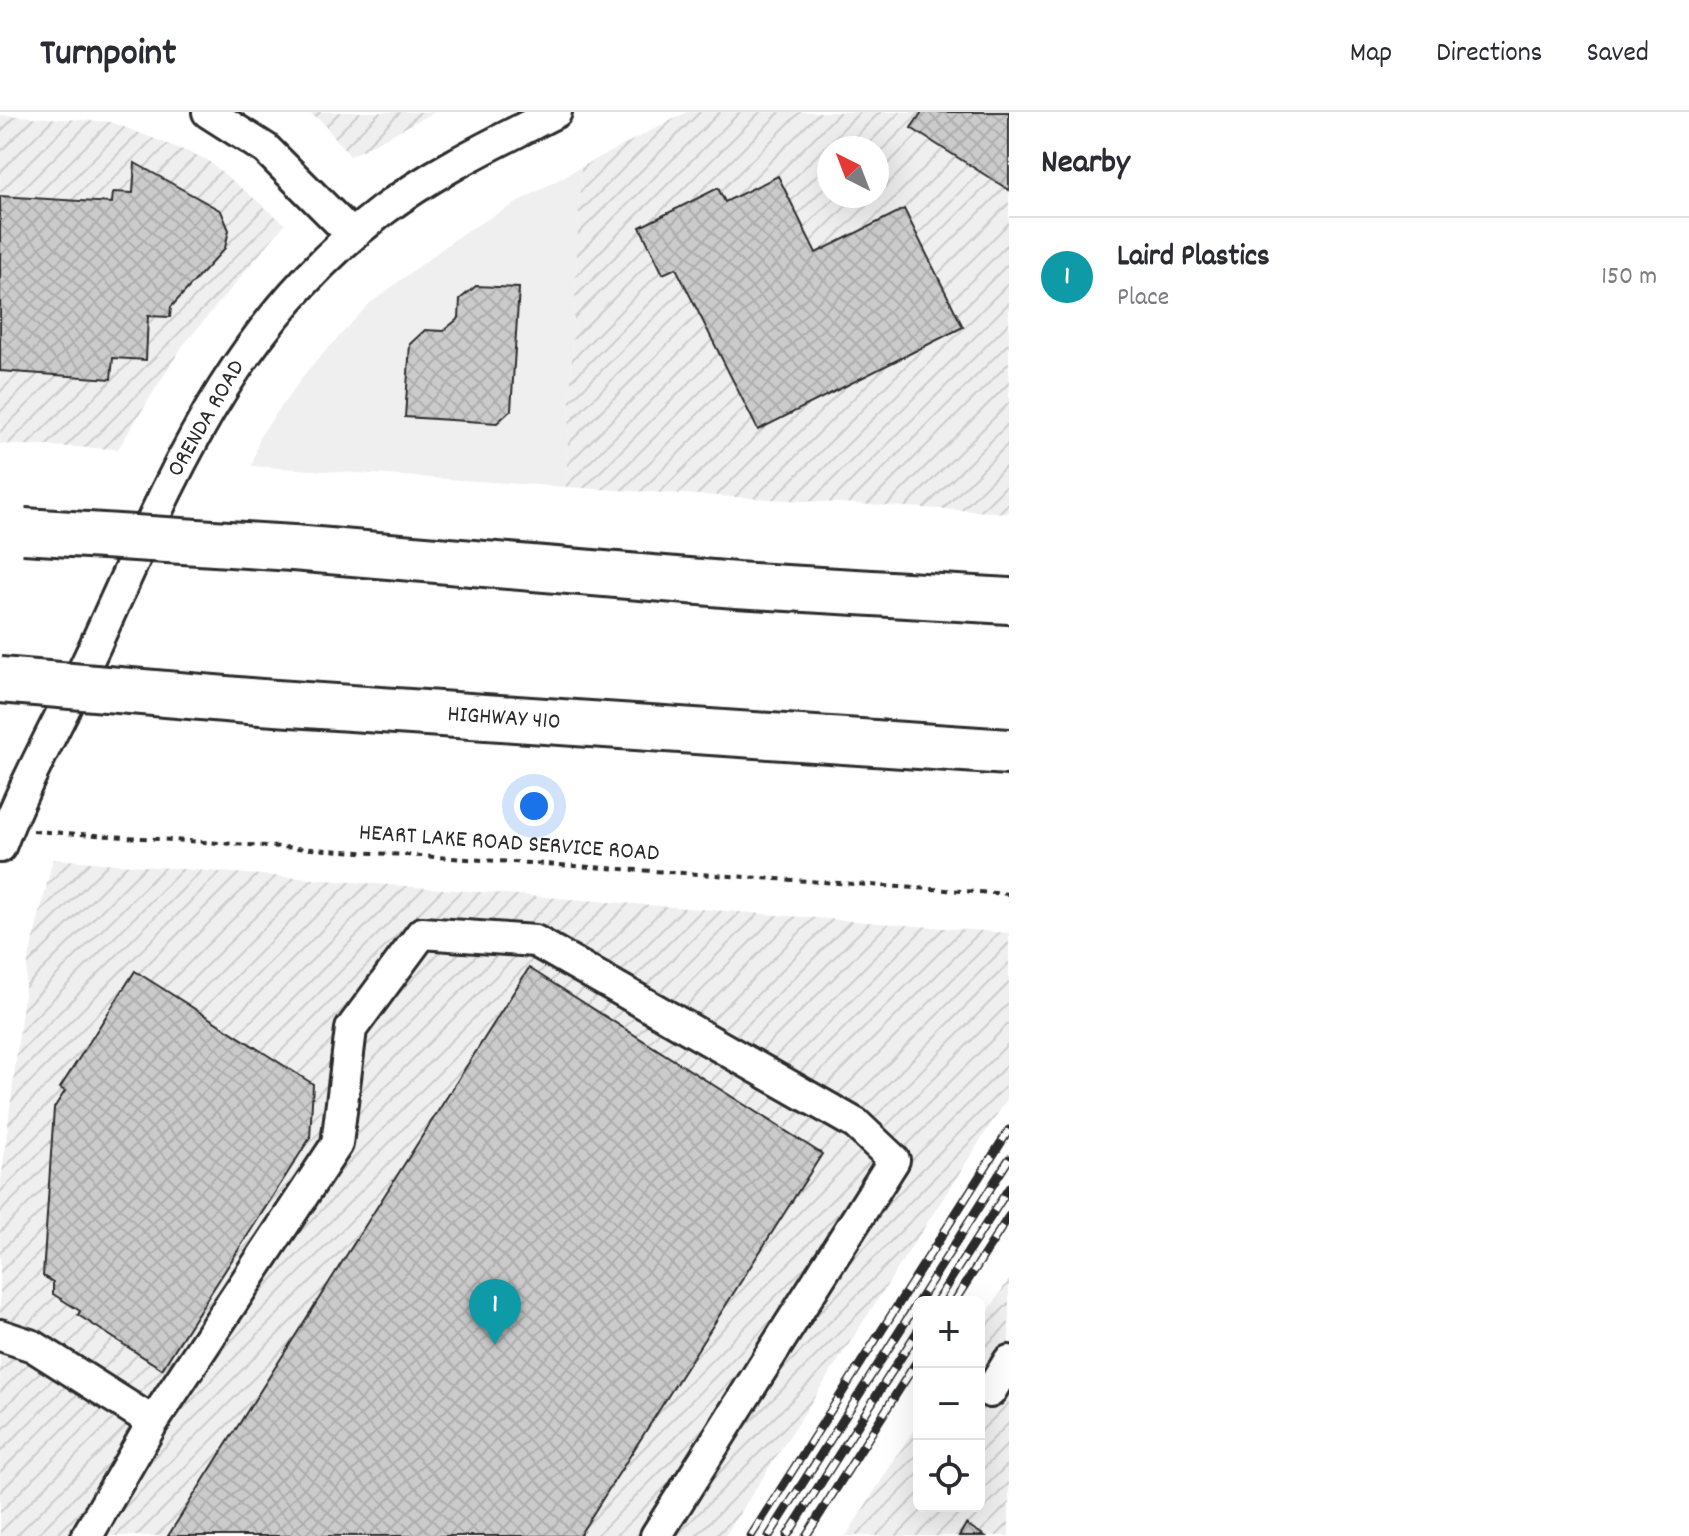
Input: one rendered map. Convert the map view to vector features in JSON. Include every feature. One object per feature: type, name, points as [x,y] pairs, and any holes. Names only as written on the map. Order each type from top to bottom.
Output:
[{"type":"highway","points":[[12,530],[293,548],[736,585],[1009,601]]},
{"type":"highway","name":"HIGHWAY 410","points":[[0,680],[261,702],[1009,752]]},
{"type":"street","points":[[208,112],[266,149],[352,235]]},
{"type":"street","name":"ORENDA ROAD","points":[[2,835],[184,450],[226,379],[272,317],[352,235],[415,189],[556,112]]},
{"type":"street","points":[[87,1536],[153,1422],[337,1144],[351,1029],[422,933],[535,941],[856,1124],[894,1160],[656,1536]]},
{"type":"street","points":[[0,1335],[33,1346],[153,1422]]},
{"type":"street","points":[[990,1392],[1009,1361]]},
{"type":"path","name":"HEART LAKE ROAD SERVICE ROAD","points":[[2,835],[1009,894]]},
{"type":"shaded area","points":[[308,112],[435,112],[350,156],[322,122]]},
{"type":"shaded area","points":[[687,112],[1009,112],[1009,513],[566,487],[581,167]]},
{"type":"shaded area","points":[[0,115],[111,122],[206,159],[285,224],[181,348],[118,449],[0,444]]},
{"type":"shaded area","points":[[581,167],[566,487],[252,466],[260,436],[307,371],[368,305],[463,233]]},
{"type":"shaded area","points":[[53,859],[1009,933],[1009,1096],[725,1536],[0,1536],[0,1190],[28,962]]},
{"type":"shaded area","points":[[1009,1279],[1009,1536],[846,1536],[913,1430],[913,1512],[985,1512],[985,1317]]},
{"type":"building","points":[[922,112],[1009,112],[1009,190],[911,128]]},
{"type":"building","points":[[135,163],[221,211],[229,230],[225,248],[171,307],[170,317],[148,316],[146,360],[113,358],[111,379],[0,371],[0,196],[112,203],[113,192],[133,193]]},
{"type":"building","points":[[778,176],[816,253],[904,209],[963,327],[758,430],[676,268],[663,274],[640,227],[718,188],[725,202]]},
{"type":"building","points":[[476,286],[519,288],[511,410],[497,423],[405,417],[410,344],[425,330],[443,331],[459,318],[460,299]]},
{"type":"building","points":[[529,968],[822,1154],[579,1536],[168,1536]]},
{"type":"building","points":[[135,971],[313,1084],[310,1138],[162,1369],[78,1315],[80,1311],[53,1294],[53,1282],[43,1276],[54,1108],[65,1091],[60,1088]]},
{"type":"building","points":[[966,1524],[985,1536],[959,1536]]},
{"type":"railway","points":[[751,1536],[1009,1130]]},
{"type":"railway","points":[[769,1536],[1009,1159]]},
{"type":"railway","points":[[940,1296],[1009,1188]]},
{"type":"railway","points":[[958,1296],[1009,1216]]},
{"type":"railway","points":[[787,1536],[913,1338]]},
{"type":"railway","points":[[806,1536],[913,1367]]},
{"type":"place","name":"Laird Plastics","points":[[495,1345]]}]
